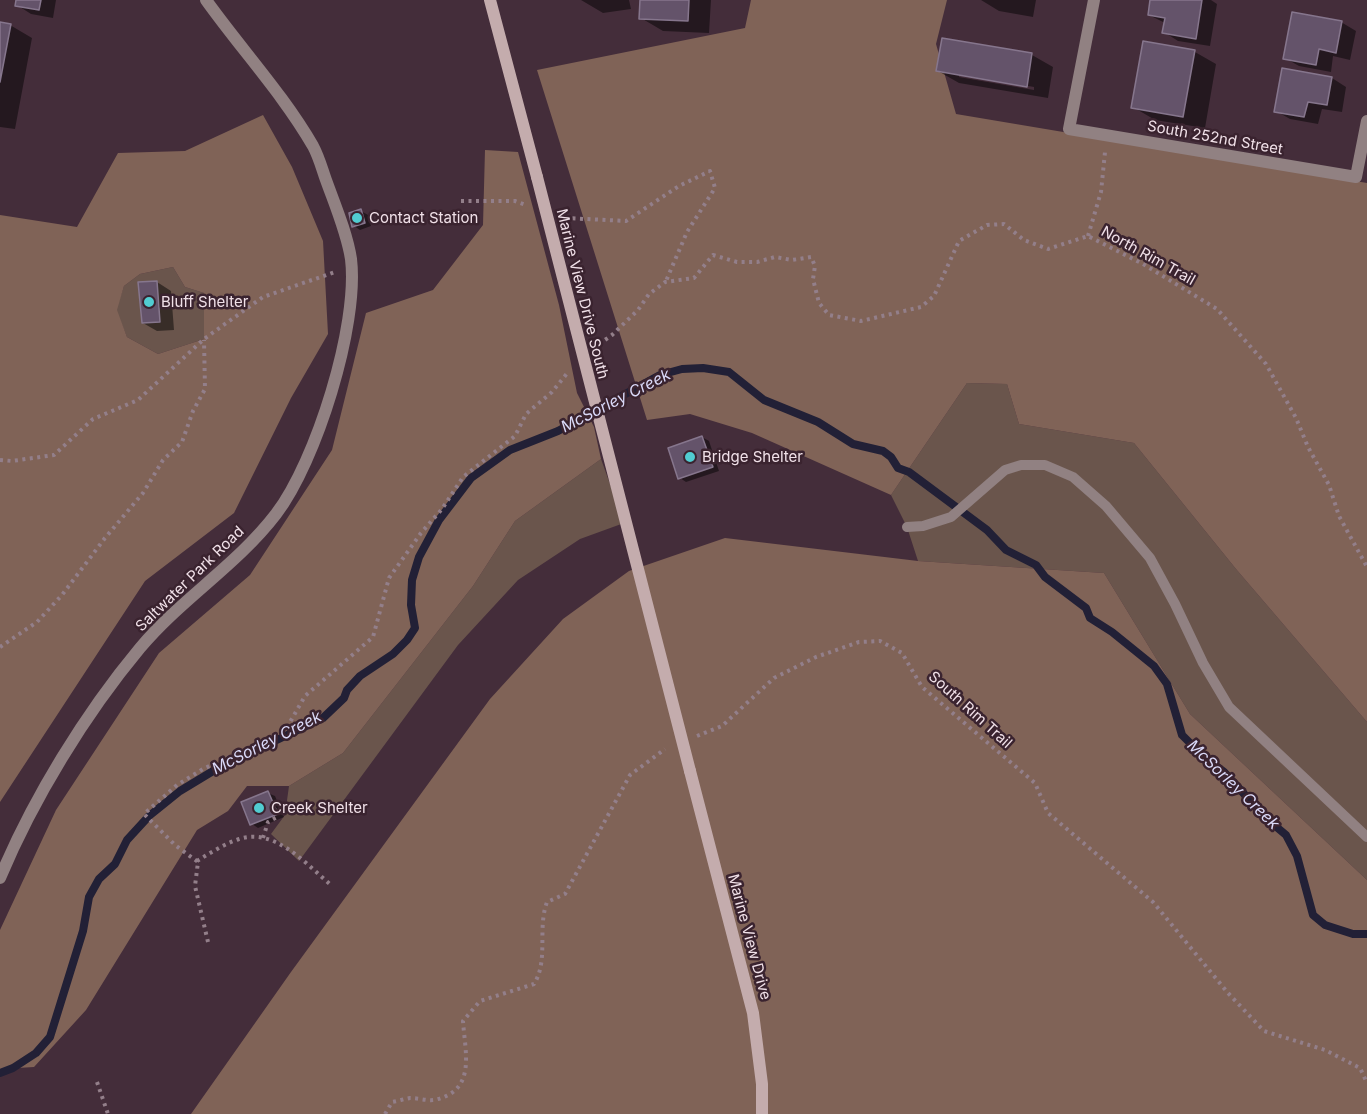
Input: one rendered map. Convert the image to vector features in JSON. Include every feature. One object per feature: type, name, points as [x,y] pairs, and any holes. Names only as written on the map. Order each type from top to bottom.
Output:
[{"type":"main road","name":"Marine View Drive South","points":[[490,0],[690,771]]},
{"type":"main road","name":"Marine View Drive","points":[[690,771],[753,1014],[762,1084],[762,1114]]},
{"type":"street","name":"Saltwater Park Road","points":[[0,878],[33,810],[69,747],[114,681],[172,613],[254,540],[292,490],[307,460],[329,397],[344,340],[351,299],[350,257],[340,219],[314,148],[286,106],[206,0]]},
{"type":"street","name":"South 252nd Street","points":[[1094,0],[1069,129],[1356,177],[1367,121]]},
{"type":"lane","points":[[907,527],[923,526],[951,517],[1005,470],[1021,465],[1045,465],[1073,477],[1106,506],[1150,558],[1203,663],[1229,707],[1367,837]]},
{"type":"path","points":[[1088,236],[1101,192],[1107,135]]},
{"type":"path","points":[[563,218],[626,221],[679,186],[710,171],[715,188],[687,232],[665,282],[646,297],[638,310],[612,335]]},
{"type":"path","points":[[461,201],[515,201],[534,208]]},
{"type":"path","name":"North Rim Trail","points":[[665,282],[694,278],[713,255],[737,261],[757,262],[775,257],[792,260],[811,257],[815,267],[813,279],[819,303],[829,315],[861,321],[921,308],[934,296],[959,241],[987,225],[1004,224],[1024,240],[1048,249],[1088,236],[1143,264],[1217,309],[1266,364],[1296,418],[1308,447],[1329,485],[1339,516],[1367,567]]},
{"type":"path","points":[[0,460],[12,462],[54,455],[93,419],[138,400],[204,339],[263,297],[337,271],[350,257]]},
{"type":"path","points":[[0,647],[37,622],[62,595],[143,493],[163,460],[182,442],[193,411],[205,388],[204,339]]},
{"type":"path","points":[[197,861],[175,845],[144,814],[177,785],[203,769],[286,729],[305,696],[373,637],[388,578],[442,509],[463,477],[515,436],[526,414],[552,392]]},
{"type":"path","name":"South Rim Trail","points":[[688,739],[722,726],[774,678],[816,657],[859,642],[880,641],[902,653],[922,687],[1035,783],[1048,813],[1153,903],[1228,993],[1264,1031],[1325,1050],[1360,1068],[1367,1083]]},
{"type":"path","points":[[385,1114],[392,1102],[411,1098],[433,1100],[459,1088],[467,1071],[463,1021],[480,1001],[534,984],[540,974],[542,915],[547,902],[565,894],[573,882],[597,833],[630,775],[666,748]]},
{"type":"path","points":[[263,838],[268,822],[277,817]]},
{"type":"path","points":[[197,861],[227,843],[242,838],[263,838],[285,846],[333,886]]},
{"type":"path","points":[[197,861],[195,886],[208,942]]},
{"type":"path","points":[[97,1082],[108,1114]]},
{"type":"shaded area","points":[[751,0],[947,0],[936,44],[956,114],[1367,183],[1367,722],[1236,569],[1134,443],[1019,424],[1007,384],[967,383],[891,495],[752,433],[690,414],[647,420],[537,70],[745,28]]},
{"type":"shaded area","points":[[263,115],[292,167],[323,241],[328,334],[291,398],[234,513],[145,581],[0,802],[0,215],[77,227],[118,153],[185,151]],"holes":[[[173,267],[185,287],[204,293],[204,339],[158,354],[127,337],[117,310],[124,286],[140,274]]]},
{"type":"shaded area","points":[[485,150],[518,152],[559,305],[577,393],[594,427],[601,459],[515,521],[473,586],[343,753],[289,786],[247,786],[228,811],[197,830],[86,1010],[34,1067],[0,1069],[0,930],[56,810],[159,653],[250,575],[332,450],[366,313],[433,290],[483,225]]},
{"type":"shaded area","points":[[173,267],[185,287],[204,293],[204,339],[158,354],[127,337],[116,310],[124,286],[140,274]]},
{"type":"shaded area","points":[[967,383],[1007,384],[1019,424],[1134,443],[1236,569],[1367,722],[1367,880],[1190,714],[1104,573],[918,561],[907,527],[891,495]]},
{"type":"shaded area","points":[[601,459],[624,523],[580,539],[518,580],[458,645],[299,861],[271,834],[285,815],[289,786],[343,753],[473,586],[515,521]]},
{"type":"shaded area","points":[[725,538],[918,561],[1104,573],[1190,714],[1367,880],[1367,1114],[191,1114],[291,972],[490,699],[563,619],[629,571]]},
{"type":"building","points":[[16,0],[41,0],[39,10],[15,6]]},
{"type":"building","points":[[640,0],[689,0],[688,21],[639,19]]},
{"type":"building","points":[[1150,0],[1202,0],[1196,39],[1162,33],[1165,18],[1148,15]]},
{"type":"building","points":[[1292,12],[1342,21],[1336,53],[1319,49],[1316,65],[1283,59]]},
{"type":"building","points":[[0,22],[11,24],[0,82]]},
{"type":"building","points":[[942,38],[1032,53],[1027,87],[936,71]]},
{"type":"building","points":[[1143,41],[1195,50],[1183,117],[1131,108]]},
{"type":"building","points":[[1282,68],[1332,77],[1327,105],[1308,102],[1304,117],[1274,112]]},
{"type":"building","name":"Contact Station","points":[[361,209],[365,223],[352,227],[349,213]]},
{"type":"building","name":"Bluff Shelter","points":[[157,281],[160,322],[142,323],[138,282]]},
{"type":"building","name":"Bridge Shelter","points":[[702,436],[713,467],[678,479],[668,448]]},
{"type":"building","name":"Creek Shelter","points":[[268,791],[278,814],[250,825],[241,802]]},
{"type":"waterway","name":"McSorley Creek","points":[[0,1073],[13,1068],[36,1053],[50,1037],[83,931],[89,897],[99,879],[115,864],[127,840],[149,816],[180,791],[218,768],[323,718],[344,698],[347,690],[360,676],[393,654],[407,640],[415,628],[411,605],[412,580],[419,557],[439,520],[471,478],[510,450],[558,431],[660,375],[682,369],[703,368],[729,372],[764,400],[818,422],[853,444],[883,451],[891,457],[898,468],[909,472],[987,530],[1006,550],[1036,565],[1045,577],[1086,608],[1090,618],[1112,632],[1154,666],[1167,684],[1182,735],[1204,757],[1224,772],[1267,819],[1286,835],[1297,856],[1313,915],[1325,925],[1353,934],[1367,934]]},
{"type":"place","name":"Contact Station","points":[[357,218]]},
{"type":"place","name":"Bluff Shelter","points":[[149,302]]},
{"type":"place","name":"Bridge Shelter","points":[[690,457]]},
{"type":"place","name":"Creek Shelter","points":[[259,808]]}]
